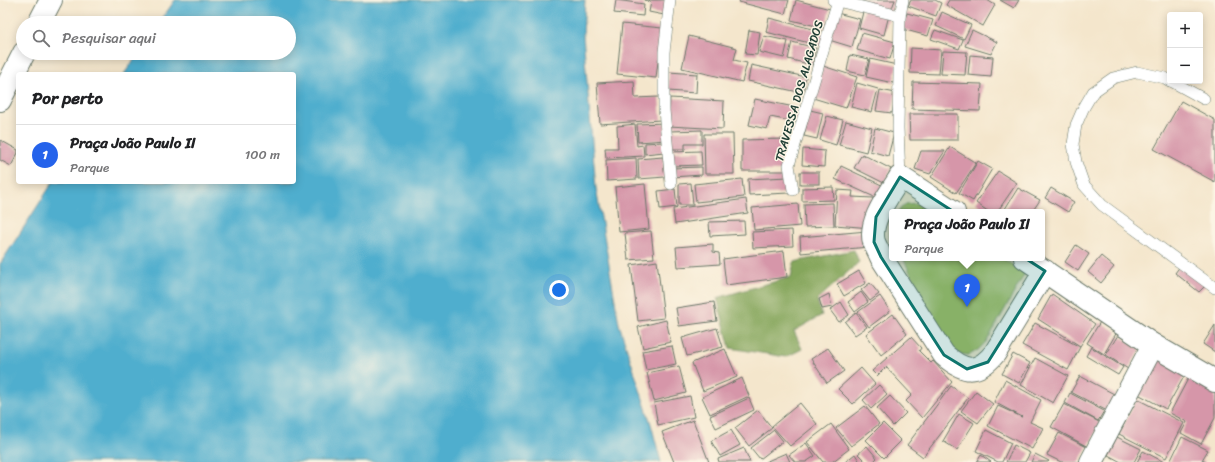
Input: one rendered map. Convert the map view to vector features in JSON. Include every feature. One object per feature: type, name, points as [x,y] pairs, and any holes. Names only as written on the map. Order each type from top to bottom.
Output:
[{"type":"street","points":[[43,16],[51,0]]},
{"type":"street","points":[[0,100],[20,60]]},
{"type":"street","points":[[949,209],[900,177],[876,218],[873,230],[874,242],[881,257],[944,355],[955,364],[967,369],[988,362],[1045,271]]},
{"type":"street","points":[[1030,261],[1154,346],[1215,381]]},
{"type":"street","points":[[1091,462],[1154,346]]},
{"type":"lane","points":[[670,0],[664,52],[664,103],[671,184]]},
{"type":"lane","points":[[833,0],[900,16]]},
{"type":"lane","name":"TRAVESSA DOS ALAGADOS","points":[[792,190],[789,165],[838,0]]},
{"type":"lane","points":[[900,177],[898,128],[900,16],[903,0]]},
{"type":"lane","points":[[1167,79],[1137,72],[1113,78],[1093,92],[1076,125],[1073,144],[1076,162],[1084,185],[1102,205],[1215,288]]},
{"type":"lane","points":[[1175,84],[1204,100]]},
{"type":"highlighted area","points":[[900,177],[1045,271],[988,362],[967,369],[944,355],[881,257],[874,242],[876,217]]},
{"type":"green space","points":[[918,203],[928,209],[900,209],[906,204]]},
{"type":"green space","points":[[854,250],[859,262],[817,300],[822,315],[794,331],[802,349],[786,357],[730,348],[717,298],[791,277],[794,262]]},
{"type":"green space","points":[[904,261],[1007,261],[1025,273],[987,341],[978,350],[969,355],[959,354],[944,342]]},
{"type":"water","points":[[175,0],[585,0],[583,35],[596,188],[619,324],[651,424],[661,462],[0,462],[0,264],[52,184],[296,184],[296,72],[125,72],[134,60],[296,60],[296,16],[164,16]]},
{"type":"building","points":[[616,0],[644,4],[643,16],[614,13]]},
{"type":"building","points":[[644,0],[667,0],[664,15],[649,12],[651,2]]},
{"type":"building","points":[[740,0],[789,0],[785,14],[739,2]]},
{"type":"building","points":[[796,0],[830,9],[825,28],[791,20]]},
{"type":"building","points":[[854,0],[895,0],[890,13]]},
{"type":"building","points":[[911,0],[935,0],[941,3],[936,16],[908,6]]},
{"type":"building","points":[[949,0],[987,0],[995,5],[983,26],[946,5]]},
{"type":"building","points":[[1000,0],[1019,0],[1014,8]]},
{"type":"building","points":[[864,8],[889,15],[884,35],[859,28]]},
{"type":"building","points":[[942,12],[971,25],[964,39],[936,26]]},
{"type":"building","points":[[837,13],[860,19],[852,47],[829,40]]},
{"type":"building","points":[[907,13],[933,20],[928,36],[902,29]]},
{"type":"building","points":[[769,18],[825,32],[821,46],[766,32]]},
{"type":"building","points":[[622,24],[662,28],[656,78],[617,74]]},
{"type":"building","points":[[749,30],[760,32],[757,55],[745,54]]},
{"type":"building","points":[[935,30],[963,40],[959,49],[931,39]]},
{"type":"building","points":[[972,30],[997,42],[991,54],[965,46]]},
{"type":"building","points":[[862,33],[895,42],[890,59],[857,50]]},
{"type":"building","points":[[689,36],[737,48],[734,60],[747,63],[742,82],[682,68]]},
{"type":"building","points":[[764,36],[788,41],[784,58],[759,52]]},
{"type":"building","points":[[792,42],[816,48],[812,65],[788,59]]},
{"type":"building","points":[[911,48],[941,50],[939,74],[910,73]]},
{"type":"building","points":[[943,51],[967,52],[965,75],[941,74]]},
{"type":"building","points":[[850,55],[869,59],[865,75],[847,71]]},
{"type":"building","points":[[970,55],[993,57],[991,77],[968,75]]},
{"type":"building","points":[[870,59],[897,65],[893,83],[866,77]]},
{"type":"building","points":[[751,65],[806,77],[803,93],[748,81]]},
{"type":"building","points":[[823,66],[857,77],[846,108],[813,98]]},
{"type":"building","points":[[669,72],[697,74],[696,93],[668,91]]},
{"type":"building","points":[[634,81],[635,98],[659,97],[661,120],[600,124],[597,83]]},
{"type":"building","points":[[913,82],[982,84],[980,111],[912,109]]},
{"type":"building","points":[[857,83],[878,89],[872,112],[851,107]]},
{"type":"building","points":[[880,90],[896,93],[892,113],[876,111]]},
{"type":"building","points":[[670,98],[724,101],[723,129],[669,126]]},
{"type":"building","points":[[755,99],[804,109],[801,123],[770,117],[767,129],[749,125]]},
{"type":"building","points":[[1181,101],[1215,120],[1215,182],[1154,149]]},
{"type":"building","points":[[810,110],[823,113],[817,139],[804,136]]},
{"type":"building","points":[[909,114],[958,114],[958,140],[910,140]]},
{"type":"building","points":[[827,116],[843,120],[836,145],[820,140]]},
{"type":"building","points":[[846,121],[872,128],[866,152],[839,145]]},
{"type":"building","points":[[665,123],[666,140],[638,142],[637,124]]},
{"type":"building","points":[[635,124],[637,146],[643,145],[644,156],[606,158],[605,148],[618,148],[617,126]]},
{"type":"building","points":[[875,128],[894,133],[888,156],[870,151]]},
{"type":"building","points":[[702,130],[702,144],[685,144],[685,149],[671,149],[670,131]]},
{"type":"building","points":[[704,134],[733,134],[734,174],[705,174]]},
{"type":"building","points":[[786,139],[786,171],[742,171],[742,140]]},
{"type":"building","points":[[0,140],[16,149],[16,157],[11,166],[0,160]]},
{"type":"building","points":[[663,142],[664,152],[645,154],[645,143]]},
{"type":"building","points":[[950,147],[976,163],[956,193],[931,177]]},
{"type":"building","points":[[803,149],[825,151],[824,167],[802,165]]},
{"type":"building","points":[[701,151],[702,165],[672,166],[671,152]]},
{"type":"building","points":[[921,151],[945,151],[930,174],[915,169]]},
{"type":"building","points":[[862,154],[891,169],[884,183],[854,168]]},
{"type":"building","points":[[663,157],[665,177],[639,179],[638,159]]},
{"type":"building","points":[[636,158],[637,179],[607,181],[606,160]]},
{"type":"building","points":[[978,161],[992,169],[973,201],[959,193]]},
{"type":"building","points":[[841,166],[888,188],[881,200],[835,179]]},
{"type":"building","points":[[702,167],[702,175],[672,177],[672,168]]},
{"type":"building","points":[[998,171],[1017,183],[999,209],[985,209],[976,203]]},
{"type":"building","points":[[800,172],[819,172],[819,184],[800,184]]},
{"type":"building","points":[[788,177],[789,193],[749,195],[748,179]]},
{"type":"building","points":[[742,179],[744,197],[696,202],[694,184]]},
{"type":"building","points":[[691,183],[693,205],[679,205],[679,184]]},
{"type":"building","points":[[645,184],[649,229],[619,232],[615,187]]},
{"type":"building","points":[[833,187],[834,200],[802,201],[802,188]]},
{"type":"building","points":[[1018,188],[1040,200],[1034,209],[1005,209]]},
{"type":"building","points":[[1051,188],[1074,202],[1068,212],[1045,198]]},
{"type":"building","points":[[675,189],[677,207],[660,209],[658,191]]},
{"type":"building","points":[[837,190],[853,191],[852,197],[873,198],[871,228],[835,225]]},
{"type":"building","points":[[746,199],[748,213],[675,224],[673,209]]},
{"type":"building","points":[[833,203],[834,226],[805,227],[804,204]]},
{"type":"building","points":[[798,204],[800,226],[754,230],[752,208]]},
{"type":"building","points":[[744,221],[745,234],[710,236],[709,222]]},
{"type":"building","points":[[792,230],[793,246],[753,248],[752,232]]},
{"type":"building","points":[[651,231],[654,258],[628,260],[625,233]]},
{"type":"building","points":[[867,231],[869,247],[801,253],[800,237]]},
{"type":"building","points":[[713,244],[713,252],[719,253],[720,264],[678,267],[676,247]]},
{"type":"building","points":[[1076,245],[1089,254],[1078,271],[1065,262]]},
{"type":"building","points":[[784,251],[787,277],[726,285],[723,259]]},
{"type":"building","points":[[1101,256],[1114,267],[1101,283],[1088,272]]},
{"type":"building","points":[[657,261],[664,318],[638,321],[631,265]]},
{"type":"building","points":[[1181,265],[1206,285],[1199,292],[1175,273]]},
{"type":"building","points":[[859,271],[866,283],[844,296],[837,284]]},
{"type":"building","points":[[870,283],[879,294],[870,301],[861,290]]},
{"type":"building","points":[[861,292],[868,302],[855,312],[848,302]]},
{"type":"building","points":[[829,294],[832,307],[822,309],[819,299]]},
{"type":"building","points":[[1052,294],[1095,324],[1080,346],[1038,319]]},
{"type":"building","points":[[880,296],[890,311],[869,327],[858,312]]},
{"type":"building","points":[[714,302],[717,321],[679,326],[676,308]]},
{"type":"building","points":[[841,302],[849,315],[839,322],[830,310]]},
{"type":"building","points":[[856,313],[867,327],[855,335],[845,322]]},
{"type":"building","points":[[893,314],[907,334],[881,355],[866,334]]},
{"type":"building","points":[[666,320],[671,342],[643,348],[638,327]]},
{"type":"building","points":[[1100,322],[1117,332],[1104,354],[1087,343]]},
{"type":"building","points":[[1035,323],[1080,347],[1068,370],[1022,345]]},
{"type":"building","points":[[1215,325],[1215,352],[1203,344]]},
{"type":"building","points":[[717,328],[723,347],[687,356],[682,338]]},
{"type":"building","points":[[1118,335],[1141,349],[1128,369],[1106,355]]},
{"type":"building","points":[[911,337],[921,348],[919,351],[931,363],[933,361],[952,382],[922,418],[906,401],[912,395],[886,367],[877,376],[872,371]]},
{"type":"building","points":[[672,346],[676,364],[646,370],[642,351]]},
{"type":"building","points":[[1091,347],[1123,367],[1118,375],[1086,356]]},
{"type":"building","points":[[828,348],[844,371],[827,383],[811,359]]},
{"type":"building","points":[[725,349],[737,377],[703,391],[692,363]]},
{"type":"building","points":[[1013,354],[1030,363],[1019,383],[1002,374]]},
{"type":"building","points":[[1158,357],[1186,373],[1166,409],[1138,394]]},
{"type":"building","points":[[1035,358],[1068,376],[1053,403],[1021,385]]},
{"type":"building","points":[[679,366],[686,393],[654,401],[647,373]]},
{"type":"building","points":[[861,368],[875,384],[853,404],[838,389]]},
{"type":"building","points":[[1080,376],[1116,395],[1107,411],[1071,392]]},
{"type":"building","points":[[1189,377],[1215,391],[1215,418],[1201,444],[1181,433],[1187,422],[1170,413]]},
{"type":"building","points":[[742,378],[749,396],[710,414],[702,397]]},
{"type":"building","points":[[1005,380],[1041,400],[1030,422],[1043,428],[1032,449],[988,426],[998,406],[1022,417],[994,402]]},
{"type":"building","points":[[879,385],[887,394],[871,409],[863,400]]},
{"type":"building","points":[[951,386],[968,398],[923,457],[907,445]]},
{"type":"building","points":[[976,391],[993,404],[978,423],[961,411]]},
{"type":"building","points":[[1070,393],[1104,411],[1098,421],[1065,403]]},
{"type":"building","points":[[690,396],[694,417],[658,425],[654,403]]},
{"type":"building","points":[[890,396],[906,413],[893,426],[877,408]]},
{"type":"building","points":[[749,398],[754,410],[716,428],[710,416]]},
{"type":"building","points":[[1137,399],[1184,423],[1166,458],[1119,434]]},
{"type":"building","points":[[800,403],[817,424],[790,446],[772,426]]},
{"type":"building","points":[[1064,404],[1101,423],[1088,447],[1051,427]]},
{"type":"building","points":[[865,406],[879,424],[851,446],[836,428]]},
{"type":"building","points":[[758,410],[772,428],[749,446],[735,428]]},
{"type":"building","points":[[959,414],[974,423],[957,450],[943,441]]},
{"type":"building","points":[[693,420],[709,462],[674,462],[662,432]]},
{"type":"building","points":[[883,423],[901,441],[884,458],[866,440]]},
{"type":"building","points":[[831,424],[849,449],[832,462],[823,462],[807,442]]},
{"type":"building","points":[[731,430],[740,445],[720,456],[711,441]]},
{"type":"building","points":[[774,430],[783,441],[760,459],[751,448]]},
{"type":"building","points":[[986,430],[1011,443],[1002,462],[998,462],[976,451]]},
{"type":"building","points":[[1059,433],[1087,447],[1079,462],[1061,462],[1047,455]]},
{"type":"building","points":[[1117,437],[1141,449],[1134,462],[1121,462],[1108,455]]},
{"type":"building","points":[[1182,437],[1208,450],[1202,460],[1206,462],[1170,462]]},
{"type":"building","points":[[806,443],[815,456],[806,462],[795,462],[789,455]]},
{"type":"building","points":[[1014,445],[1030,453],[1025,462],[1006,462]]},
{"type":"building","points":[[867,446],[877,458],[873,462],[866,462],[858,454]]},
{"type":"building","points":[[744,448],[750,462],[719,462],[718,459]]},
{"type":"building","points":[[1143,451],[1164,462],[1137,462]]},
{"type":"building","points":[[786,453],[790,462],[765,462]]},
{"type":"building","points":[[855,454],[860,462],[845,462]]},
{"type":"building","points":[[1035,454],[1049,461],[1031,462]]},
{"type":"building","points":[[981,455],[991,462],[977,462]]},
{"type":"place","name":"Praça João Paulo II","points":[[967,307]]}]
